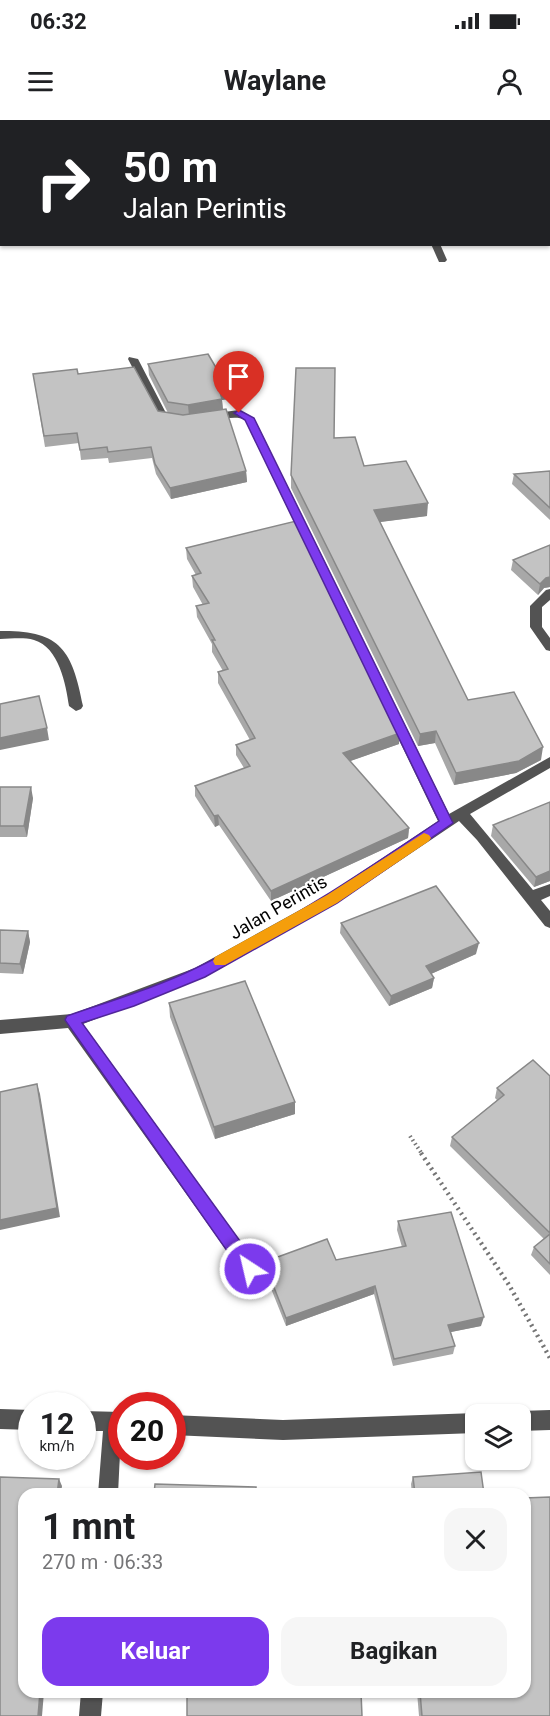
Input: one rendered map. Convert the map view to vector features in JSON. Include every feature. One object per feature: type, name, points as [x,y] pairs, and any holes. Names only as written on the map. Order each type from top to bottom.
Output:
[{"type":"street","points":[[436,246],[442,260]]},
{"type":"street","points":[[133,359],[163,417],[182,422],[239,413],[249,418],[446,823]]},
{"type":"street","points":[[550,593],[536,606],[536,627],[550,647]]},
{"type":"street","points":[[0,636],[41,638],[52,648],[72,682],[76,706]]},
{"type":"street","name":"Jalan Perintis","points":[[0,1027],[72,1020],[129,1001],[200,972],[332,899],[460,813],[550,762]]},
{"type":"street","points":[[460,813],[482,836],[550,922]]},
{"type":"street","points":[[530,898],[550,890]]},
{"type":"street","points":[[72,1020],[250,1269]]},
{"type":"street","points":[[0,1419],[18,1420]]},
{"type":"street","points":[[531,1421],[550,1420]]},
{"type":"street","points":[[186,1426],[283,1430],[465,1423]]},
{"type":"street","points":[[109,1488],[111,1470]]},
{"type":"street","points":[[90,1716],[92,1698]]},
{"type":"path","points":[[411,1136],[509,1285],[550,1358]]},
{"type":"building","points":[[208,354],[228,388],[219,389],[222,399],[188,405],[168,402],[148,364]]},
{"type":"building","points":[[134,367],[158,411],[183,415],[226,409],[246,471],[170,488],[155,464],[151,447],[108,452],[107,447],[80,450],[77,433],[44,436],[33,374],[77,369],[78,374]]},
{"type":"building","points":[[296,368],[335,368],[334,438],[355,437],[364,466],[406,461],[428,503],[374,510],[468,700],[514,692],[543,747],[519,761],[456,773],[436,731],[420,734],[291,475]]},
{"type":"building","points":[[550,471],[550,508],[514,474]]},
{"type":"building","points":[[296,521],[400,733],[343,753],[409,828],[271,891],[218,815],[214,816],[195,786],[250,766],[236,745],[255,738],[218,672],[228,669],[196,606],[209,603],[192,576],[201,573],[186,548]]},
{"type":"building","points":[[550,545],[550,577],[540,584],[513,560]]},
{"type":"building","points":[[39,696],[47,728],[0,738],[0,704]]},
{"type":"building","points":[[0,787],[31,787],[24,826],[0,826]]},
{"type":"building","points":[[550,802],[550,871],[536,877],[493,825]]},
{"type":"building","points":[[436,886],[479,943],[426,966],[434,978],[391,996],[341,923]]},
{"type":"building","points":[[0,930],[28,931],[20,964],[0,963]]},
{"type":"building","points":[[245,981],[295,1102],[214,1127],[169,1003]]},
{"type":"building","points":[[533,1060],[550,1076],[550,1233],[452,1137],[504,1095],[497,1088]]},
{"type":"building","points":[[37,1084],[57,1208],[0,1220],[0,1092]]},
{"type":"building","points":[[451,1212],[484,1317],[448,1325],[455,1346],[394,1359],[375,1286],[286,1318],[264,1262],[327,1239],[336,1260],[406,1246],[398,1221]]},
{"type":"building","points":[[550,1234],[550,1264],[534,1247]]},
{"type":"building","points":[[481,1472],[483,1488],[414,1488],[413,1477]]},
{"type":"building","points":[[0,1477],[59,1479],[58,1488],[18,1488],[18,1698],[40,1698],[38,1716],[0,1716]]},
{"type":"building","points":[[155,1484],[256,1487],[256,1488],[155,1488]]},
{"type":"building","points":[[550,1497],[550,1716],[422,1716],[420,1698],[531,1698],[531,1498]]},
{"type":"building","points":[[187,1698],[361,1698],[362,1716],[187,1716]]},
{"type":"slow traffic","points":[[220,961],[332,899],[424,838]]},
{"type":"route","points":[[239,413],[249,418],[446,823],[332,899],[200,972],[129,1001],[72,1020],[250,1269]]}]
